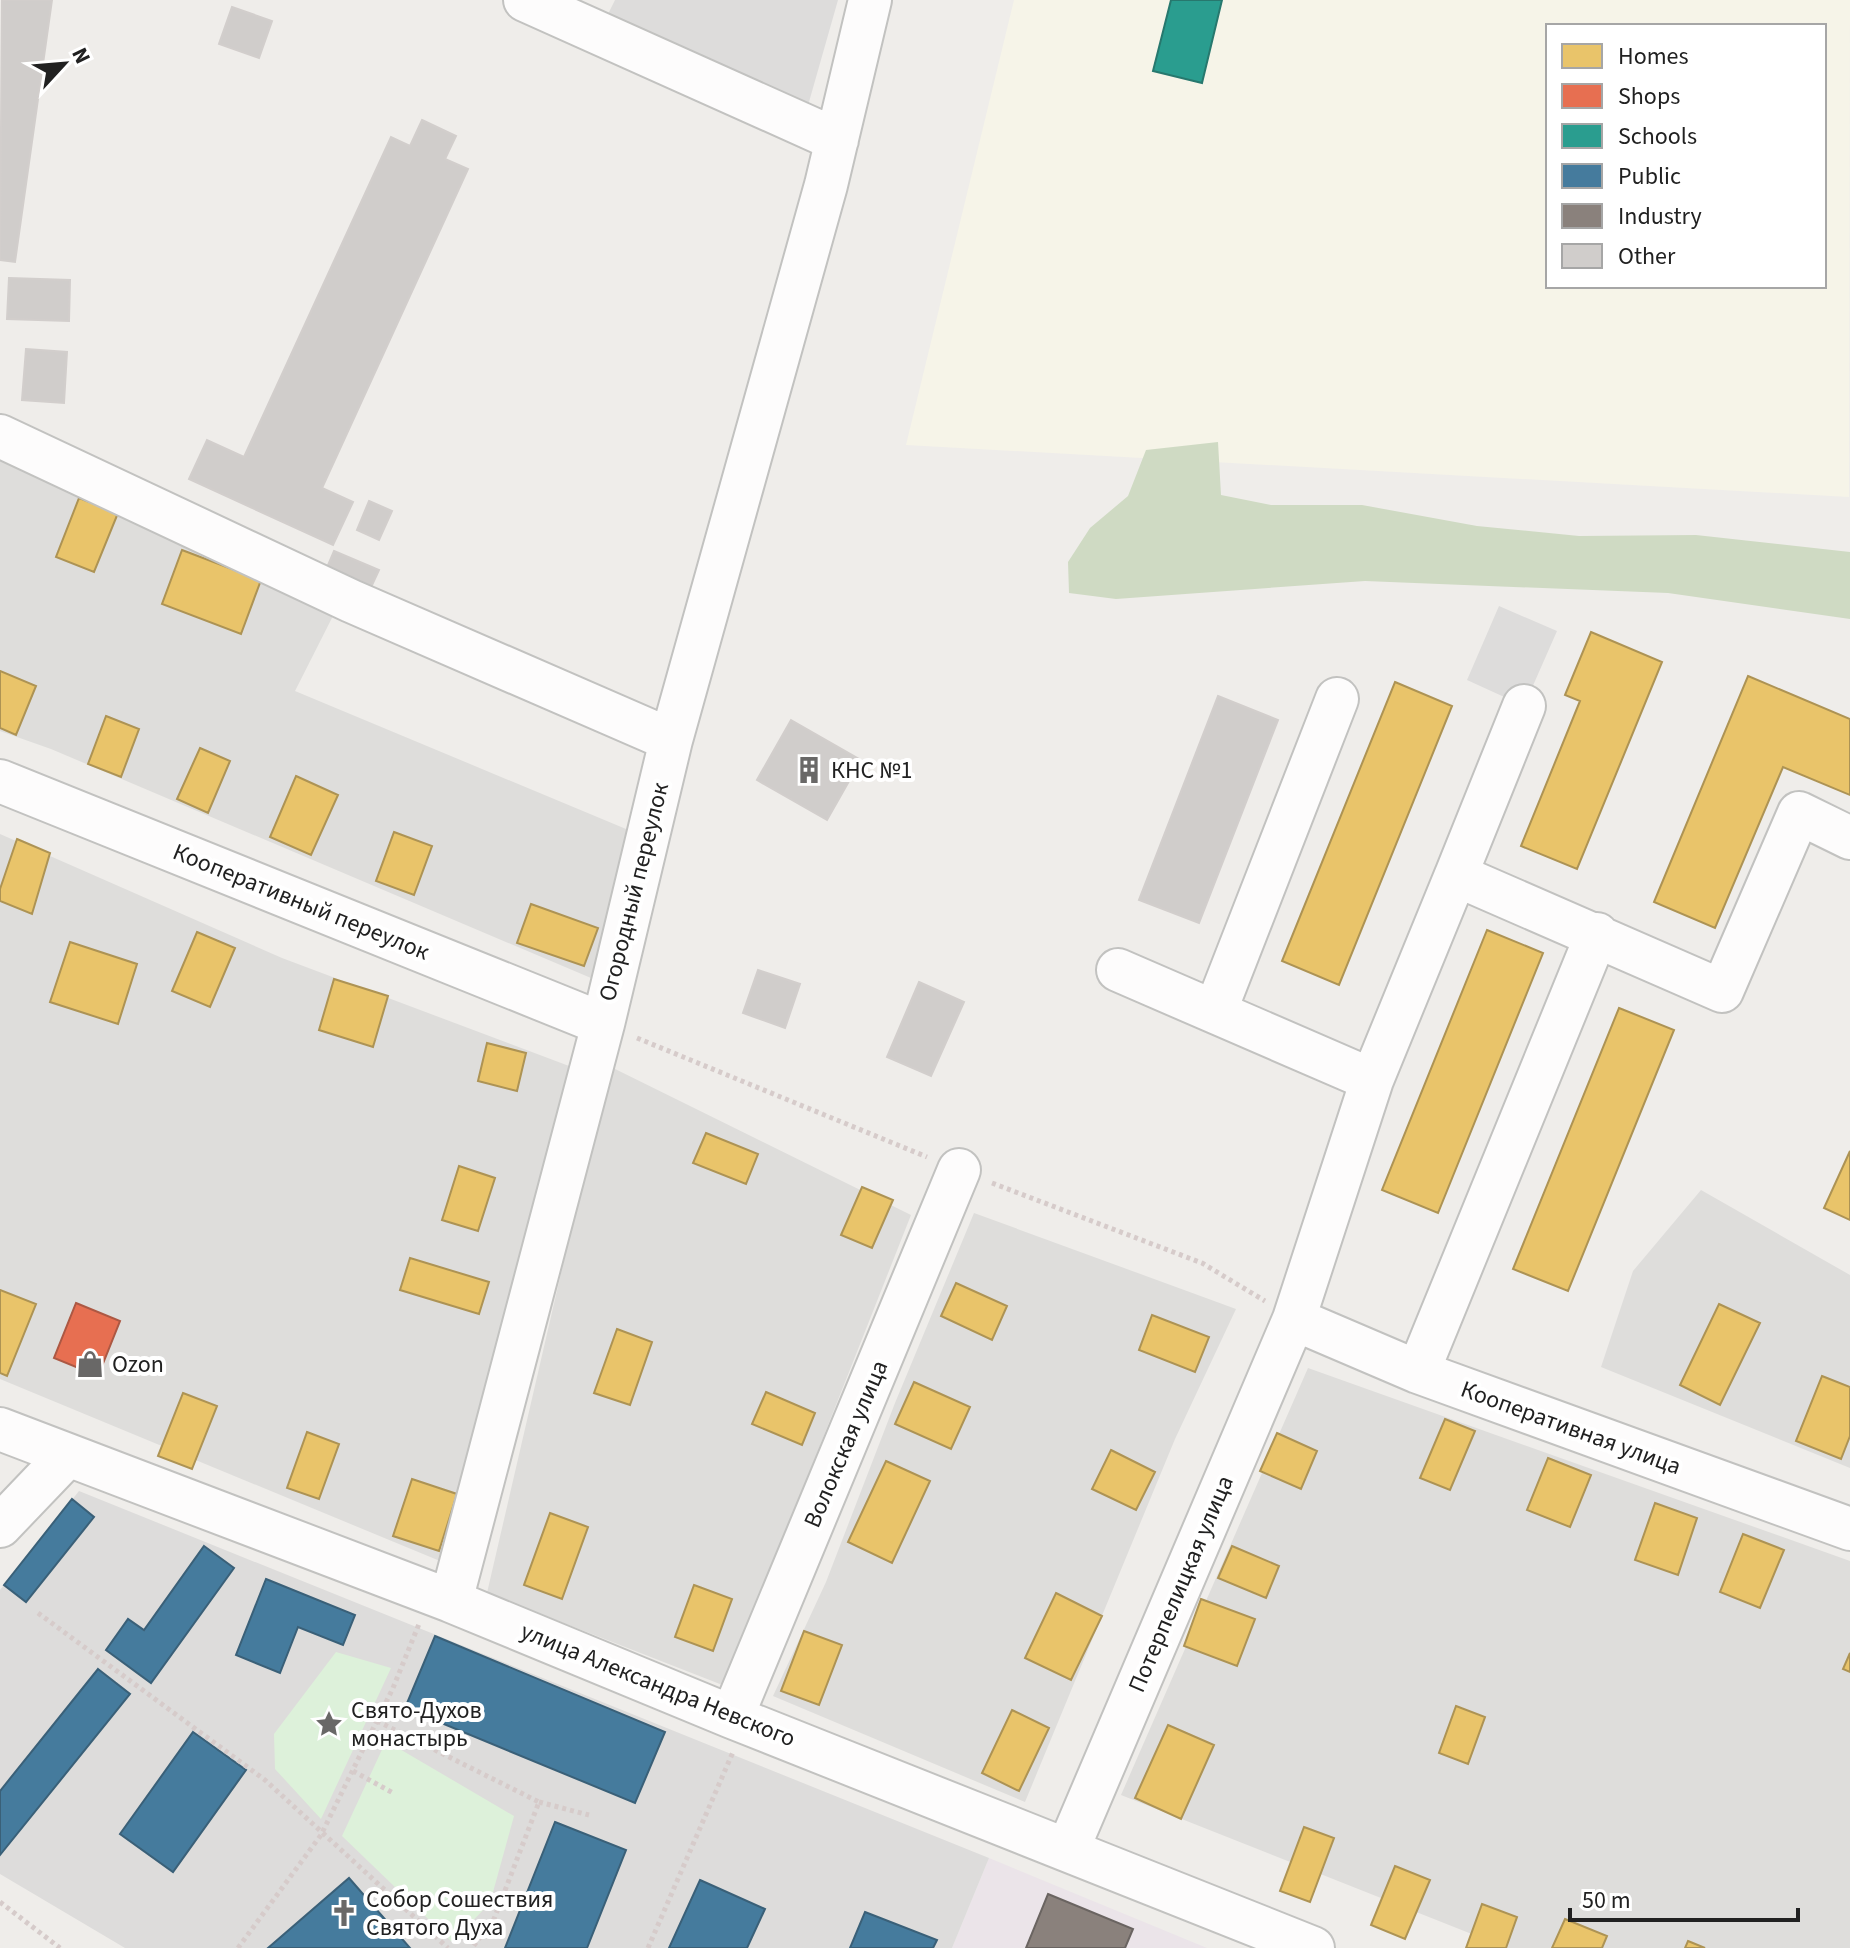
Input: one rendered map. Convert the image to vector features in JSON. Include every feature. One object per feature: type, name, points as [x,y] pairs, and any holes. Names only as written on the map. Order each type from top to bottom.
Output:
[{"type":"street","points":[[525,0],[837,140]]},
{"type":"street","name":"Огородный переулок","points":[[441,1597],[603,1024],[671,740],[826,185],[870,0]]},
{"type":"street","points":[[0,436],[351,601],[671,740]]},
{"type":"street","points":[[1215,1012],[1337,699]]},
{"type":"street","name":"Потерпелицкая улица","points":[[1068,1849],[1294,1319],[1372,1080],[1524,706]]},
{"type":"street","name":"Кооперативный переулок","points":[[0,781],[603,1024]]},
{"type":"street","points":[[1456,875],[1722,991],[1799,813],[1850,838]]},
{"type":"street","points":[[1418,1372],[1597,934]]},
{"type":"street","points":[[1118,970],[1372,1080]]},
{"type":"street","name":"Волокская улица","points":[[739,1720],[959,1170]]},
{"type":"street","name":"Кооперативная улица","points":[[1294,1319],[1418,1372],[1850,1529]]},
{"type":"street","name":"улица Александра Невского","points":[[0,1429],[441,1597],[739,1720],[1313,1948]]},
{"type":"street","points":[[0,1526],[67,1456]]},
{"type":"path","points":[[238,1948],[321,1835],[441,1597]]},
{"type":"path","points":[[38,1613],[265,1780],[321,1835],[448,1948]]},
{"type":"path","points":[[648,1948],[739,1720]]},
{"type":"path","points":[[377,1721],[539,1802],[589,1815]]},
{"type":"path","points":[[353,1771],[395,1794]]},
{"type":"path","points":[[472,1948],[494,1919],[539,1802]]},
{"type":"path","points":[[0,1902],[60,1948]]},
{"type":"shaded area","points":[[615,0],[838,0],[805,116],[608,14]]},
{"type":"shaded area","points":[[1014,0],[1850,0],[1849,497],[906,445]]},
{"type":"shaded area","points":[[0,456],[337,608],[295,691],[638,834],[591,978],[51,749],[0,731]]},
{"type":"shaded area","points":[[1499,606],[1557,631],[1524,706],[1467,680]]},
{"type":"shaded area","points":[[0,834],[282,958],[577,1069],[440,1561],[0,1379]]},
{"type":"shaded area","points":[[609,1066],[911,1215],[725,1686],[487,1593]]},
{"type":"shaded area","points":[[1701,1190],[1850,1275],[1850,1468],[1601,1367],[1633,1271]]},
{"type":"shaded area","points":[[974,1213],[1236,1309],[1175,1439],[1025,1802],[773,1696],[826,1582],[895,1403]]},
{"type":"shaded area","points":[[1308,1368],[1850,1561],[1850,1948],[1507,1948],[1121,1795]]},
{"type":"shaded area","name":"Свято-Духов монастырь","points":[[79,1491],[989,1858],[952,1948],[125,1948],[0,1874],[0,1590]]},
{"type":"shaded area","points":[[989,1858],[1207,1948],[952,1948]]},
{"type":"green space","points":[[1218,442],[1221,495],[1271,505],[1362,505],[1477,526],[1579,536],[1696,535],[1850,552],[1850,619],[1668,593],[1365,581],[1116,599],[1069,593],[1068,562],[1090,528],[1128,496],[1146,450]]},
{"type":"green space","points":[[336,1652],[391,1668],[321,1819],[275,1769],[274,1734]]},
{"type":"green space","points":[[386,1741],[514,1816],[490,1903],[452,1942],[342,1836]]},
{"type":"building: Homes","points":[[79,498],[118,513],[94,572],[56,557]]},
{"type":"building: Homes","points":[[182,550],[261,580],[241,634],[162,604]]},
{"type":"building: Homes","points":[[1591,632],[1662,662],[1577,869],[1521,846],[1580,701],[1565,695]]},
{"type":"building: Homes","points":[[0,671],[36,686],[16,735],[0,728]]},
{"type":"building: Homes","points":[[1748,676],[1850,719],[1850,795],[1783,767],[1715,928],[1654,902]]},
{"type":"building: Homes","points":[[1395,682],[1452,706],[1339,985],[1282,961]]},
{"type":"building: Homes","points":[[106,716],[139,729],[121,777],[88,764]]},
{"type":"building: Homes","points":[[200,748],[230,761],[208,813],[177,799]]},
{"type":"building: Homes","points":[[296,776],[338,795],[311,855],[270,837]]},
{"type":"building: Homes","points":[[394,832],[432,846],[414,895],[376,881]]},
{"type":"building: Homes","points":[[17,839],[50,853],[32,914],[0,901],[0,889]]},
{"type":"building: Homes","points":[[531,904],[598,928],[584,966],[517,943]]},
{"type":"building: Homes","points":[[1487,930],[1543,953],[1438,1213],[1382,1190]]},
{"type":"building: Homes","points":[[197,932],[235,948],[210,1007],[172,991]]},
{"type":"building: Homes","points":[[70,942],[137,964],[118,1024],[50,1002]]},
{"type":"building: Homes","points":[[334,979],[388,996],[373,1047],[319,1030]]},
{"type":"building: Homes","points":[[1619,1008],[1674,1030],[1568,1291],[1513,1269]]},
{"type":"building: Homes","points":[[487,1043],[526,1053],[517,1091],[478,1081]]},
{"type":"building: Homes","points":[[706,1133],[758,1154],[746,1184],[693,1163]]},
{"type":"building: Homes","points":[[1850,1151],[1850,1220],[1824,1208]]},
{"type":"building: Homes","points":[[459,1166],[495,1178],[478,1231],[442,1220]]},
{"type":"building: Homes","points":[[862,1187],[893,1200],[872,1248],[841,1235]]},
{"type":"building: Homes","points":[[410,1258],[489,1282],[479,1314],[400,1290]]},
{"type":"building: Homes","points":[[956,1283],[1007,1306],[992,1340],[941,1316]]},
{"type":"building: Homes","points":[[0,1290],[36,1304],[7,1376],[0,1373]]},
{"type":"building: Homes","points":[[1719,1304],[1760,1323],[1720,1405],[1680,1385]]},
{"type":"building: Homes","points":[[1152,1315],[1209,1337],[1195,1372],[1139,1350]]},
{"type":"building: Homes","points":[[617,1329],[652,1342],[630,1405],[594,1393]]},
{"type":"building: Homes","points":[[1822,1376],[1850,1387],[1850,1436],[1841,1459],[1796,1441]]},
{"type":"building: Homes","points":[[914,1382],[970,1407],[951,1449],[895,1424]]},
{"type":"building: Homes","points":[[766,1392],[815,1413],[802,1445],[752,1424]]},
{"type":"building: Homes","points":[[183,1393],[217,1406],[192,1469],[158,1456]]},
{"type":"building: Homes","points":[[1445,1419],[1475,1431],[1450,1490],[1420,1478]]},
{"type":"building: Homes","points":[[307,1432],[339,1444],[319,1499],[287,1488]]},
{"type":"building: Homes","points":[[1277,1433],[1317,1451],[1301,1489],[1260,1471]]},
{"type":"building: Homes","points":[[1111,1450],[1155,1472],[1136,1510],[1092,1489]]},
{"type":"building: Homes","points":[[1548,1458],[1591,1475],[1570,1527],[1527,1510]]},
{"type":"building: Homes","points":[[886,1461],[930,1481],[892,1563],[848,1542]]},
{"type":"building: Homes","points":[[412,1479],[457,1494],[439,1551],[393,1536]]},
{"type":"building: Homes","points":[[1655,1503],[1697,1518],[1678,1575],[1635,1560]]},
{"type":"building: Homes","points":[[550,1513],[588,1527],[562,1599],[524,1585]]},
{"type":"building: Homes","points":[[1743,1534],[1784,1550],[1760,1608],[1720,1592]]},
{"type":"building: Homes","points":[[1232,1546],[1279,1566],[1266,1598],[1218,1578]]},
{"type":"building: Homes","points":[[694,1585],[732,1599],[713,1651],[675,1637]]},
{"type":"building: Homes","points":[[1056,1593],[1102,1616],[1071,1680],[1025,1658]]},
{"type":"building: Homes","points":[[1201,1599],[1255,1619],[1237,1666],[1184,1646]]},
{"type":"building: Homes","points":[[804,1631],[842,1645],[819,1705],[781,1691]]},
{"type":"building: Homes","points":[[1850,1653],[1850,1672],[1843,1669]]},
{"type":"building: Homes","points":[[1456,1706],[1485,1717],[1468,1764],[1439,1753]]},
{"type":"building: Homes","points":[[1012,1710],[1049,1728],[1019,1791],[982,1773]]},
{"type":"building: Homes","points":[[1168,1725],[1214,1745],[1181,1819],[1135,1798]]},
{"type":"building: Homes","points":[[1304,1827],[1334,1838],[1310,1902],[1280,1891]]},
{"type":"building: Homes","points":[[1395,1866],[1430,1880],[1405,1939],[1371,1925]]},
{"type":"building: Homes","points":[[1482,1904],[1517,1917],[1506,1948],[1466,1948]]},
{"type":"building: Homes","points":[[1565,1919],[1607,1936],[1602,1948],[1552,1948]]},
{"type":"building: Homes","points":[[1688,1941],[1705,1948],[1685,1948]]},
{"type":"building: Shops","points":[[76,1303],[120,1321],[98,1376],[54,1358]]},
{"type":"building: Schools","points":[[1171,0],[1222,0],[1202,83],[1153,71]]},
{"type":"building: Public","points":[[72,1499],[94,1517],[26,1602],[4,1585]]},
{"type":"building: Public","points":[[204,1546],[234,1568],[151,1683],[106,1650],[128,1619],[144,1630]]},
{"type":"building: Public","points":[[266,1579],[355,1615],[343,1645],[298,1627],[280,1673],[236,1655]]},
{"type":"building: Public","points":[[435,1636],[665,1732],[635,1803],[405,1708]]},
{"type":"building: Public","points":[[98,1669],[130,1694],[0,1855],[0,1791]]},
{"type":"building: Public","points":[[193,1732],[246,1770],[173,1872],[120,1834]]},
{"type":"building: Public","points":[[555,1822],[626,1850],[587,1948],[505,1948]]},
{"type":"building: Public","name":"Собор Сошествия Святого Духа","points":[[349,1878],[410,1948],[268,1948]]},
{"type":"building: Public","points":[[700,1880],[765,1909],[747,1948],[669,1948]]},
{"type":"building: Public","points":[[865,1912],[937,1940],[933,1948],[850,1948]]},
{"type":"building: Industry","points":[[1048,1894],[1133,1929],[1125,1948],[1026,1948]]},
{"type":"building: Other","points":[[2,0],[52,0],[15,262],[0,260]]},
{"type":"building: Other","points":[[232,7],[272,21],[259,58],[219,44]]},
{"type":"building: Other","points":[[422,120],[456,136],[445,159],[468,169],[322,488],[353,502],[333,545],[189,479],[207,440],[244,457],[391,137],[410,146]]},
{"type":"building: Other","points":[[9,278],[70,280],[69,321],[7,319]]},
{"type":"building: Other","points":[[26,349],[67,352],[64,403],[22,400]]},
{"type":"building: Other","points":[[369,501],[392,511],[379,540],[357,530]]},
{"type":"building: Other","points":[[334,551],[379,570],[367,596],[323,577]]},
{"type":"building: Other","points":[[1218,696],[1278,720],[1199,923],[1139,900]]},
{"type":"building: Other","name":"КНС №1","points":[[791,720],[861,760],[827,820],[757,780]]},
{"type":"building: Other","points":[[758,970],[800,984],[785,1028],[743,1013]]},
{"type":"building: Other","points":[[919,982],[964,1002],[931,1076],[887,1057]]},
{"type":"place","name":"КНС №1","points":[[809,770]]},
{"type":"place","name":"Ozon","points":[[90,1364]]},
{"type":"place","name":"Свято-Духов монастырь","points":[[329,1724]]},
{"type":"place","name":"Собор Сошествия Святого Духа","points":[[344,1913]]}]
